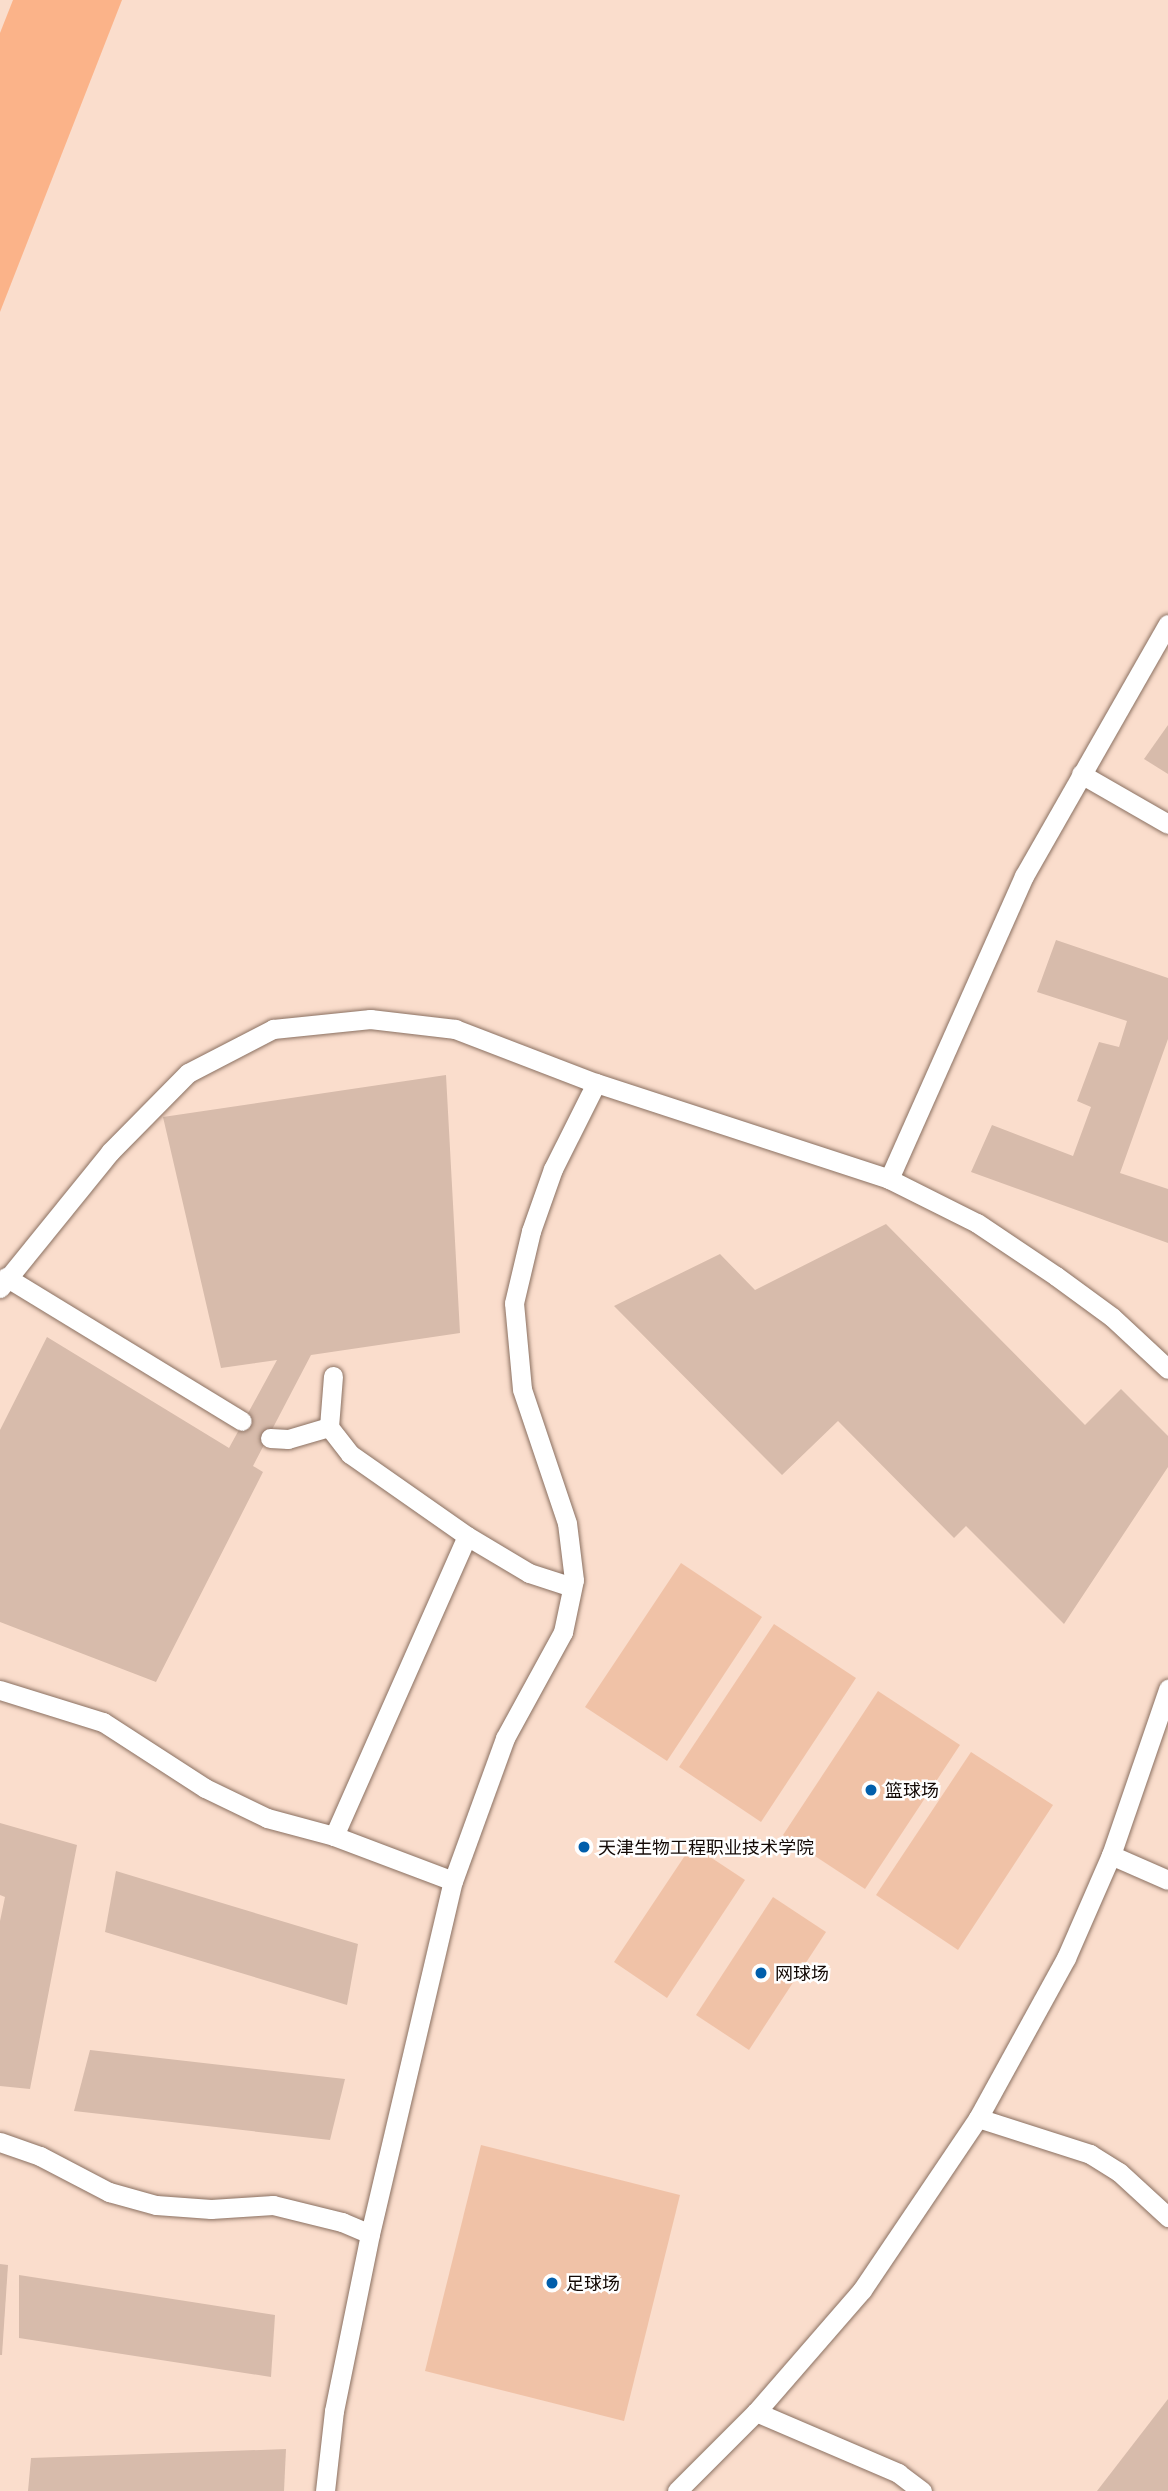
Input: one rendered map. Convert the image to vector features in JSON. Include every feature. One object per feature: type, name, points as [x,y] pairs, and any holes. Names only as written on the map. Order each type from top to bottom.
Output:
[{"type":"lane","points":[[889,1179],[1024,876],[1168,624]]},
{"type":"lane","points":[[1081,774],[1168,824]]},
{"type":"lane","points":[[242,1421],[3,1282],[110,1152],[188,1073],[273,1029],[370,1019],[455,1029],[596,1083],[889,1179],[977,1223],[1056,1276],[1112,1317],[1168,1369]]},
{"type":"lane","points":[[325,2491],[334,2411],[370,2234],[453,1881],[505,1738],[563,1632],[572,1587],[567,1523],[522,1389],[514,1303],[553,1169],[596,1083]]},
{"type":"lane","points":[[333,1376],[329,1427],[350,1454],[388,1485],[467,1536],[529,1573],[572,1587]]},
{"type":"lane","points":[[270,1438],[288,1439],[329,1427]]},
{"type":"lane","points":[[334,1836],[467,1536]]},
{"type":"lane","points":[[677,2491],[756,2412],[862,2290],[978,2118],[1066,1958],[1111,1856],[1168,1689]]},
{"type":"lane","points":[[0,1690],[103,1722],[205,1788],[254,1812],[334,1836],[453,1881]]},
{"type":"lane","points":[[1111,1856],[1168,1880]]},
{"type":"lane","points":[[978,2118],[1090,2154],[1119,2172],[1168,2217]]},
{"type":"lane","points":[[0,2142],[40,2156],[109,2192],[156,2205],[211,2209],[273,2205],[342,2222],[370,2234]]},
{"type":"lane","points":[[756,2412],[898,2473],[922,2491]]},
{"type":"shaded area","points":[[13,0],[122,0],[0,312],[0,33]]},
{"type":"shaded area","points":[[681,1563],[762,1617],[667,1761],[585,1707]]},
{"type":"shaded area","points":[[774,1624],[856,1678],[761,1822],[679,1767]]},
{"type":"shaded area","name":"篮球场","points":[[878,1691],[960,1745],[865,1889],[783,1835]]},
{"type":"shaded area","name":"篮球场","points":[[971,1752],[1053,1805],[958,1950],[876,1895]]},
{"type":"shaded area","points":[[692,1845],[745,1880],[667,1998],[614,1962]]},
{"type":"shaded area","name":"网球场","points":[[773,1897],[826,1932],[749,2050],[696,2015]]},
{"type":"shaded area","name":"足球场","points":[[481,2145],[680,2195],[624,2421],[425,2371]]},
{"type":"building","points":[[1168,725],[1168,774],[1144,759]]},
{"type":"building","points":[[1056,940],[1168,978],[1168,1039],[1120,1173],[1168,1189],[1168,1243],[971,1172],[992,1125],[1073,1156],[1091,1107],[1077,1101],[1099,1042],[1119,1047],[1127,1021],[1037,992]]},
{"type":"building","points":[[446,1075],[460,1333],[311,1355],[253,1466],[263,1472],[156,1682],[0,1622],[0,1430],[47,1337],[229,1448],[277,1360],[221,1368],[163,1117]]},
{"type":"building","points":[[886,1224],[1085,1425],[1121,1389],[1168,1436],[1168,1467],[1064,1624],[966,1526],[954,1538],[838,1421],[782,1475],[614,1306],[720,1254],[755,1290]]},
{"type":"building","points":[[0,1823],[77,1845],[30,2089],[0,2086],[0,1921],[5,1897],[0,1895]]},
{"type":"building","points":[[116,1871],[358,1944],[347,2005],[105,1932]]},
{"type":"building","points":[[90,2050],[345,2079],[330,2140],[74,2111]]},
{"type":"building","points":[[0,2264],[8,2265],[2,2355],[0,2355]]},
{"type":"building","points":[[19,2275],[275,2315],[271,2377],[19,2338]]},
{"type":"building","points":[[1168,2399],[1168,2491],[1097,2491]]},
{"type":"building","points":[[286,2449],[284,2491],[28,2491],[31,2458]]},
{"type":"place","name":"篮球场","points":[[871,1790]]},
{"type":"place","name":"天津生物工程职业技术学院","points":[[584,1847]]},
{"type":"place","name":"网球场","points":[[761,1973]]},
{"type":"place","name":"足球场","points":[[552,2283]]}]
